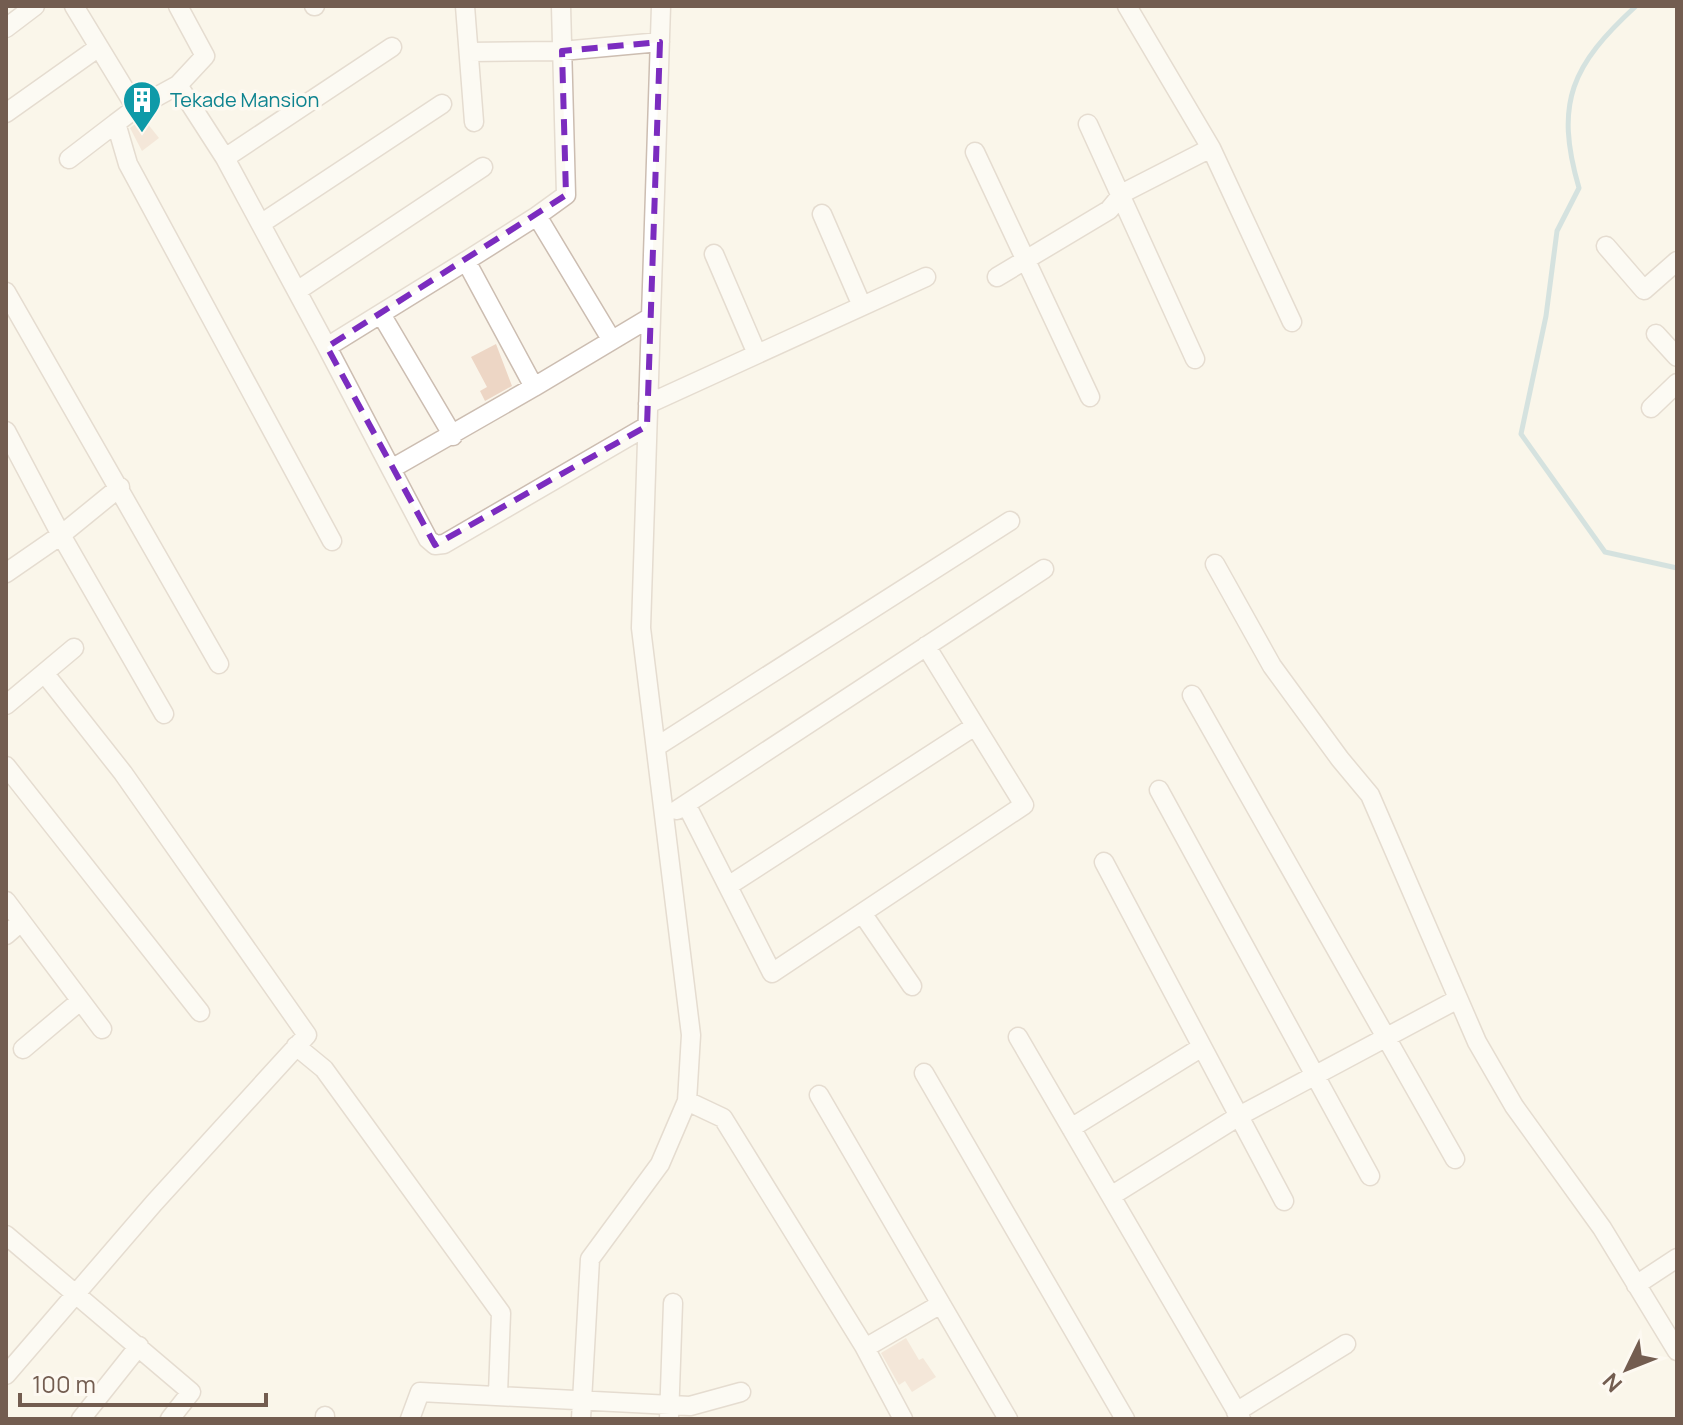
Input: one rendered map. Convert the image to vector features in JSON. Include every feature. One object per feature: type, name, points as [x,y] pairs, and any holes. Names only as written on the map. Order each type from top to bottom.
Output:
[{"type":"street","points":[[6,28],[35,6]]},
{"type":"street","points":[[74,6],[136,108]]},
{"type":"street","points":[[69,159],[136,108],[178,85],[205,56],[178,6]]},
{"type":"street","points":[[465,6],[474,122]]},
{"type":"street","points":[[327,347],[566,195],[561,6]]},
{"type":"street","points":[[582,1411],[590,1259],[660,1164],[693,1102],[691,1035],[641,628],[661,6]]},
{"type":"street","points":[[1127,6],[1211,148],[1292,322]]},
{"type":"street","points":[[469,52],[562,51],[660,42]]},
{"type":"street","points":[[6,113],[99,47]]},
{"type":"street","points":[[225,158],[392,47]]},
{"type":"street","points":[[178,85],[262,223],[428,539],[435,545],[444,544],[647,426]]},
{"type":"street","points":[[262,223],[442,104]]},
{"type":"street","points":[[116,123],[128,164],[332,541]]},
{"type":"street","points":[[1088,124],[1195,359]]},
{"type":"street","points":[[997,277],[1109,210],[1121,195],[1211,148]]},
{"type":"street","points":[[975,152],[1090,397]]},
{"type":"street","points":[[297,291],[483,167]]},
{"type":"street","points":[[822,214],[862,306]]},
{"type":"street","points":[[537,216],[611,339]]},
{"type":"street","points":[[1606,246],[1644,290],[1677,261]]},
{"type":"street","points":[[714,254],[757,354]]},
{"type":"street","points":[[466,261],[534,387]]},
{"type":"street","points":[[648,404],[926,277]]},
{"type":"street","points":[[6,292],[219,664]]},
{"type":"street","points":[[381,314],[453,436]]},
{"type":"street","points":[[391,469],[453,436],[651,317]]},
{"type":"street","points":[[1656,334],[1677,357]]},
{"type":"street","points":[[1651,408],[1677,383]]},
{"type":"street","points":[[6,431],[61,535],[164,714]]},
{"type":"street","points":[[6,573],[61,535],[120,487]]},
{"type":"street","points":[[656,747],[1010,521]]},
{"type":"street","points":[[1215,564],[1272,666],[1370,795],[1477,1042],[1514,1106],[1602,1228],[1677,1351]]},
{"type":"street","points":[[665,818],[1044,569]]},
{"type":"street","points":[[686,804],[772,973],[1024,805],[926,646]]},
{"type":"street","points":[[6,705],[74,648]]},
{"type":"street","points":[[6,1375],[307,1035],[123,773],[45,674]]},
{"type":"street","points":[[1192,695],[1455,1159]]},
{"type":"street","points":[[728,886],[975,726]]},
{"type":"street","points":[[6,766],[200,1012]]},
{"type":"street","points":[[1159,790],[1370,1176]]},
{"type":"street","points":[[1104,862],[1284,1201]]},
{"type":"street","points":[[6,901],[102,1029]]},
{"type":"street","points":[[862,913],[912,986]]},
{"type":"street","points":[[6,935],[21,922]]},
{"type":"street","points":[[1111,1196],[1239,1116],[1458,999]]},
{"type":"street","points":[[23,1049],[80,1001]]},
{"type":"street","points":[[1018,1037],[1238,1415],[1346,1344]]},
{"type":"street","points":[[296,1046],[324,1069],[501,1313],[498,1394]]},
{"type":"street","points":[[1071,1128],[1202,1047]]},
{"type":"street","points":[[924,1073],[1125,1419]]},
{"type":"street","points":[[819,1095],[1008,1419]]},
{"type":"street","points":[[693,1102],[723,1118],[865,1348],[903,1419]]},
{"type":"street","points":[[6,1235],[191,1392],[170,1419]]},
{"type":"street","points":[[1636,1285],[1677,1258]]},
{"type":"street","points":[[669,1412],[673,1303]]},
{"type":"street","points":[[865,1348],[941,1304]]},
{"type":"street","points":[[81,1419],[139,1346]]},
{"type":"street","points":[[410,1419],[420,1392],[498,1394],[582,1411],[669,1412],[741,1392]]},
{"type":"highlighted area","points":[[660,42],[647,426],[435,545],[327,347],[566,195],[562,51]]},
{"type":"building","name":"Tekade Mansion","points":[[143,118],[159,138],[142,151],[130,128]]},
{"type":"building","points":[[496,344],[512,386],[485,401],[480,391],[487,387],[471,357]]},
{"type":"building","points":[[906,1338],[919,1360],[923,1358],[936,1377],[912,1392],[905,1381],[899,1385],[881,1353]]},
{"type":"waterway","points":[[1636,6],[1597,47],[1574,87],[1568,132],[1579,188],[1557,231],[1546,316],[1521,434],[1605,552],[1677,568]]},
{"type":"place","name":"Tekade Mansion","points":[[142,134]]}]
